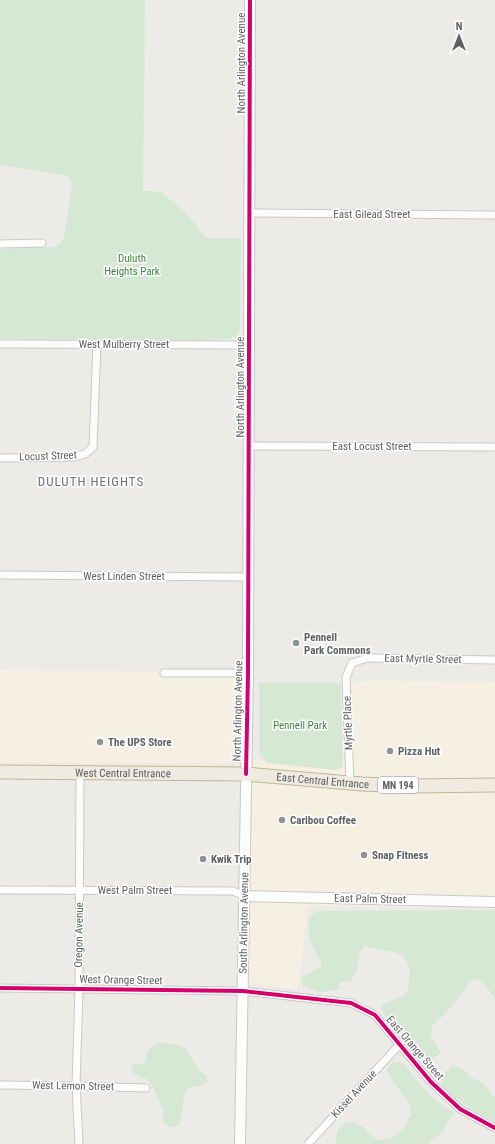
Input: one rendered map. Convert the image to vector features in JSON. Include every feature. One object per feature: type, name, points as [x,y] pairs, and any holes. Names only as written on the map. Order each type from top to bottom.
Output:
[{"type":"highway","name":"West Central Entrance","points":[[0,772],[246,774]]},
{"type":"highway","name":"East Central Entrance","points":[[246,774],[350,783],[412,786],[495,785]]},
{"type":"main road","name":"North Arlington Avenue","points":[[246,774],[248,674],[250,0]]},
{"type":"main road","name":"South Arlington Avenue","points":[[240,1144],[246,774]]},
{"type":"main road","name":"East Palm Street","points":[[244,896],[495,902]]},
{"type":"street","name":"East Gilead Street","points":[[249,213],[495,215]]},
{"type":"street","points":[[0,244],[42,244]]},
{"type":"street","name":"West Mulberry Street","points":[[0,344],[249,345]]},
{"type":"street","name":"Locust Street","points":[[0,458],[73,457],[85,454],[93,447],[97,344]]},
{"type":"street","name":"East Locust Street","points":[[248,446],[495,447]]},
{"type":"street","name":"West Linden Street","points":[[0,575],[248,577]]},
{"type":"street","name":"East Myrtle Street","points":[[352,663],[366,658],[495,660]]},
{"type":"street","name":"Myrtle Place","points":[[350,783],[346,677],[352,663]]},
{"type":"street","points":[[164,673],[248,674]]},
{"type":"street","name":"Oregon Avenue","points":[[79,1144],[76,1086],[79,989],[80,773]]},
{"type":"street","name":"West Palm Street","points":[[0,890],[233,891],[244,896]]},
{"type":"street","name":"West Orange Street","points":[[0,988],[243,991]]},
{"type":"street","name":"East Orange Street","points":[[243,991],[351,1003],[375,1015],[431,1082],[460,1109],[495,1128]]},
{"type":"street","name":"Kissel Avenue","points":[[308,1144],[400,1044]]},
{"type":"street","name":"West Lemon Street","points":[[0,1085],[146,1088]]},
{"type":"shaded area","points":[[0,670],[157,671],[161,677],[239,678],[238,756],[234,762],[228,763],[0,762]]},
{"type":"shaded area","points":[[371,680],[495,682],[495,908],[308,906],[298,990],[249,982],[249,905],[253,760],[336,770],[343,766],[341,683]]},
{"type":"green space","name":"Duluth Heights Park","points":[[0,0],[145,0],[143,191],[161,192],[185,212],[206,238],[241,238],[240,329],[236,337],[200,340],[0,339],[0,250],[23,247],[54,247],[61,243],[65,234],[72,184],[70,179],[64,175],[0,165]]},
{"type":"green space","name":"Pennell Park","points":[[259,683],[341,683],[343,766],[337,770],[267,763],[259,753]]},
{"type":"green space","points":[[495,910],[495,1000],[486,986],[478,979],[474,979],[469,983],[447,1012],[432,1026],[431,1037],[440,1051],[439,1055],[432,1058],[423,1059],[417,1055],[381,1009],[383,1004],[403,996],[408,991],[410,969],[406,960],[398,953],[365,946],[360,952],[357,969],[350,982],[341,982],[338,985],[340,989],[321,992],[303,986],[302,977],[321,965],[309,934],[310,918],[312,914],[319,911]]},
{"type":"green space","points":[[166,1043],[186,1048],[201,1072],[207,1076],[207,1082],[202,1085],[188,1088],[186,1091],[180,1124],[176,1127],[171,1127],[164,1124],[162,1119],[163,1110],[150,1082],[133,1074],[131,1068],[132,1065],[145,1063],[148,1050],[152,1046]]},
{"type":"green space","points":[[394,1062],[402,1062],[433,1098],[455,1114],[449,1119],[443,1132],[428,1144],[336,1144],[337,1132],[341,1127],[352,1122],[363,1127],[374,1138],[383,1140],[393,1137],[402,1130],[408,1120],[411,1109],[406,1098],[389,1076],[387,1070]]},
{"type":"green space","points":[[453,1066],[463,1069],[472,1078],[481,1082],[495,1097],[495,1122],[455,1098],[443,1086],[441,1082],[442,1077]]},
{"type":"cycle path","points":[[246,774],[248,673],[250,0]]},
{"type":"cycle path","points":[[0,988],[243,991],[351,1003],[375,1015],[431,1082],[460,1109],[495,1128]]},
{"type":"place","name":"Pennell Park Commons","points":[[296,643]]},
{"type":"place","name":"The UPS Store","points":[[100,742]]},
{"type":"place","name":"Pizza Hut","points":[[390,751]]},
{"type":"place","name":"Caribou Coffee","points":[[282,820]]},
{"type":"place","name":"Snap Fitness","points":[[364,855]]},
{"type":"place","name":"Kwik Trip","points":[[203,859]]},
{"type":"district","name":"DULUTH HEIGHTS","points":[[91,481]]}]
